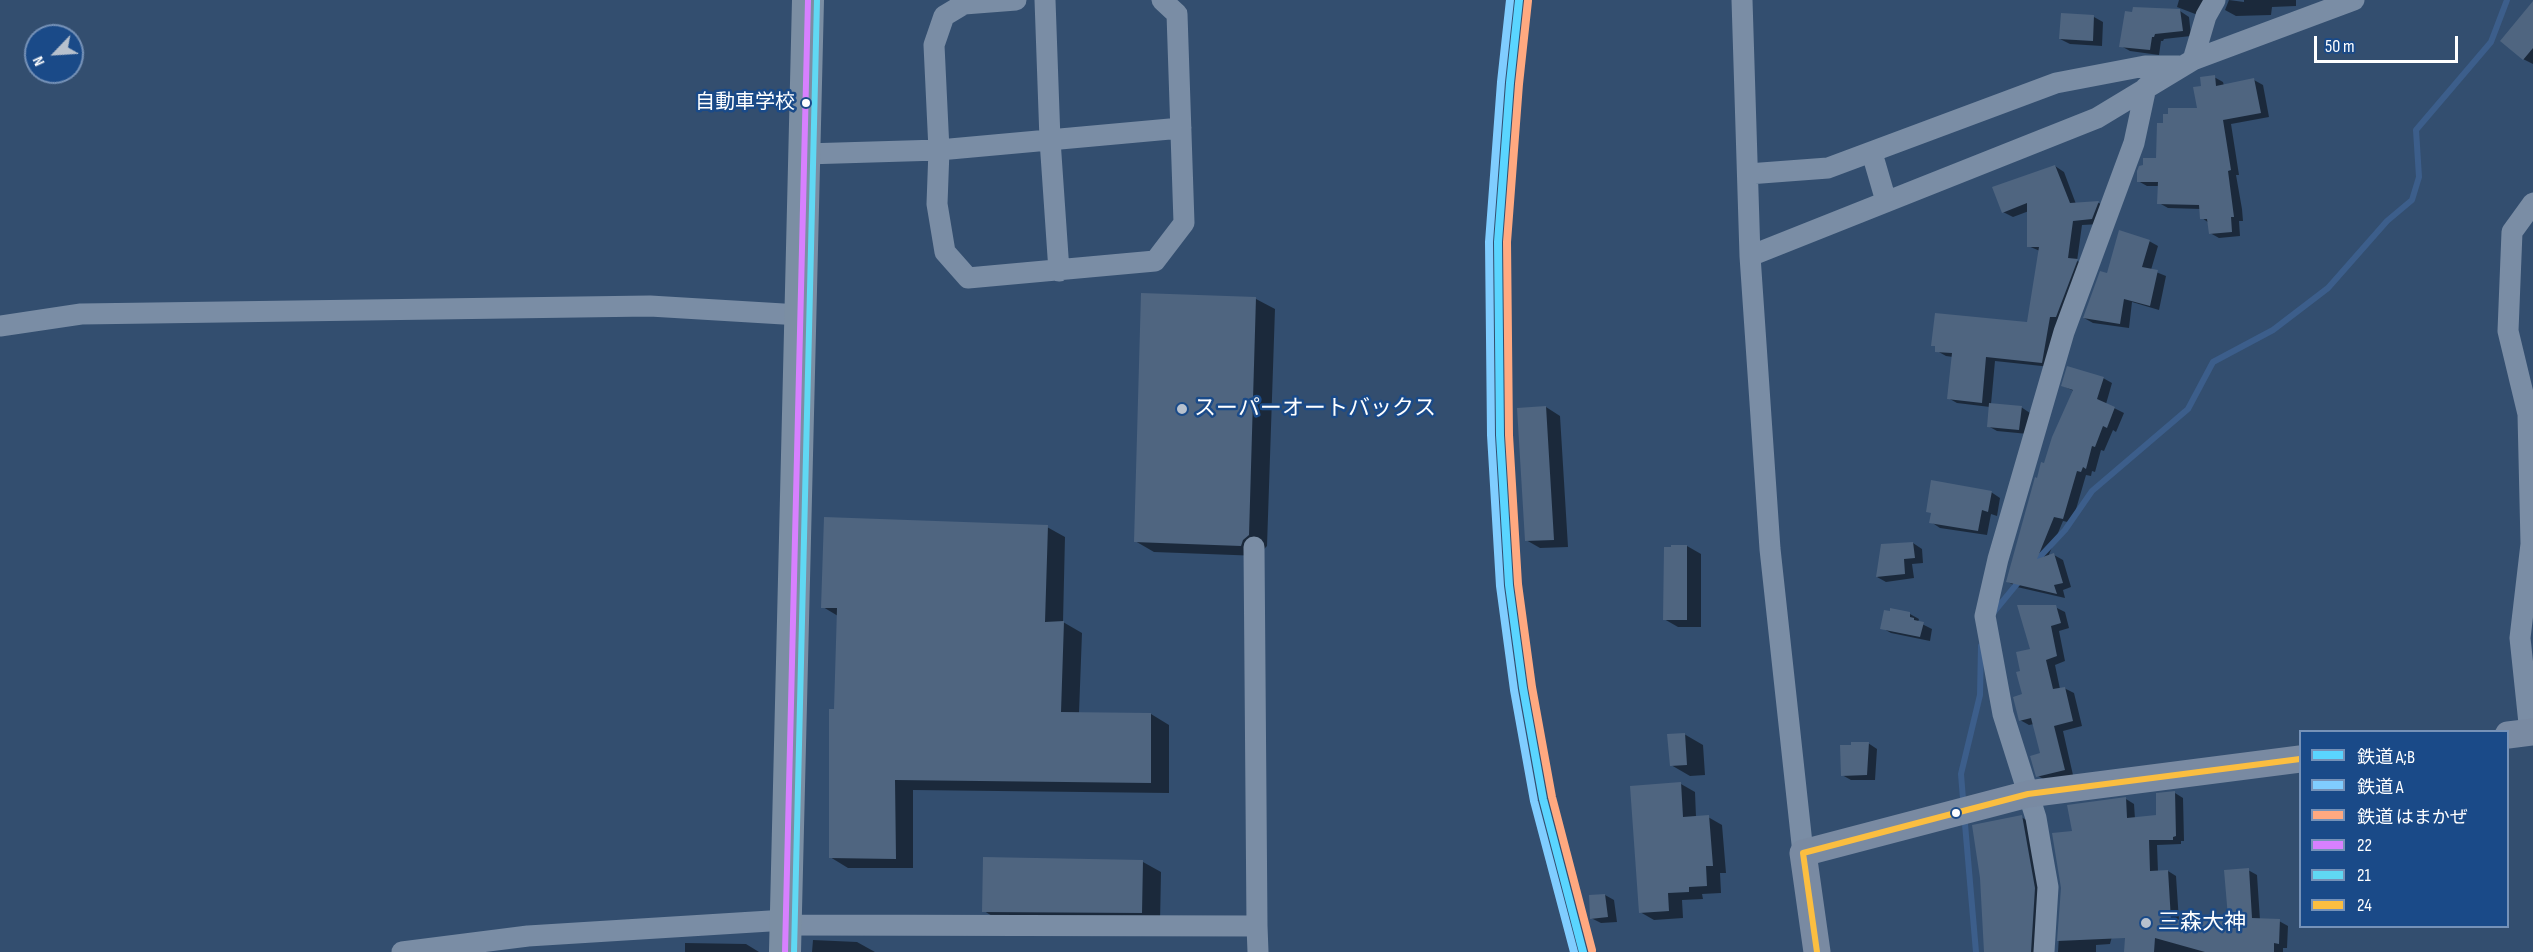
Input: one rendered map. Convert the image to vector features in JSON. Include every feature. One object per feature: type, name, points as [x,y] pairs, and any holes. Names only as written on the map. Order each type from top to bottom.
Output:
[{"type":"highway","points":[[786,933],[808,0]]},
{"type":"main road","points":[[1817,952],[1803,853],[2028,794],[2299,759]]},
{"type":"street","points":[[1016,0],[964,4],[944,15],[934,45],[939,150],[937,204],[945,252],[968,278],[1155,261],[1184,223],[1177,14],[1162,0]]},
{"type":"street","points":[[1045,0],[1050,140],[1059,271]]},
{"type":"street","points":[[1742,0],[1750,256],[1770,549],[1803,853]]},
{"type":"street","points":[[2186,63],[2215,0]]},
{"type":"street","points":[[1750,256],[2097,118],[2186,63],[2354,0]]},
{"type":"street","points":[[1748,174],[1828,168],[2056,83],[2145,66],[2186,63]]},
{"type":"street","points":[[2044,952],[2048,887],[2036,818],[2003,714],[1985,616],[1998,559],[2064,332],[2134,143],[2146,87]]},
{"type":"street","points":[[805,154],[939,150],[1181,128]]},
{"type":"street","points":[[1872,153],[1887,201]]},
{"type":"street","points":[[2523,733],[2520,638],[2531,544],[2528,414],[2508,332],[2512,232],[2533,203]]},
{"type":"street","points":[[0,326],[81,314],[650,306],[800,315]]},
{"type":"street","points":[[1254,546],[1258,952]]},
{"type":"street","points":[[402,952],[528,936],[1257,926]]},
{"type":"building","points":[[2533,1],[2533,48],[2523,60],[2500,41]]},
{"type":"building","points":[[2133,7],[2180,9],[2183,31],[2155,34],[2152,37],[2150,50],[2119,47],[2125,11],[2132,12]]},
{"type":"building","points":[[2061,13],[2094,15],[2093,41],[2059,39]]},
{"type":"building","points":[[2215,75],[2216,86],[2254,78],[2261,113],[2223,120],[2231,170],[2228,171],[2234,217],[2231,217],[2232,232],[2209,234],[2207,219],[2200,219],[2199,205],[2157,204],[2158,182],[2137,182],[2137,171],[2139,166],[2143,165],[2143,158],[2156,158],[2157,123],[2163,123],[2163,114],[2168,114],[2168,108],[2197,108],[2193,87],[2201,86],[2200,77]]},
{"type":"building","points":[[2055,165],[2070,203],[2099,201],[2092,219],[2073,221],[2068,258],[2078,259],[2056,317],[2050,317],[2042,363],[1986,357],[1982,403],[1947,399],[1952,353],[1935,352],[1935,346],[1931,346],[1935,313],[2027,322],[2039,247],[2027,247],[2027,203],[2002,213],[1992,187]]},
{"type":"building","points":[[2119,230],[2150,240],[2142,267],[2158,270],[2150,306],[2124,299],[2120,324],[2083,318],[2100,271],[2107,273]]},
{"type":"building","points":[[1141,293],[1256,297],[1249,535],[1243,540],[1241,546],[1134,542]]},
{"type":"building","points":[[2067,366],[2104,377],[2097,399],[2115,407],[2107,428],[2103,426],[2095,447],[2092,446],[2086,469],[2083,467],[2081,472],[2077,471],[2063,519],[2054,517],[2037,559],[2054,553],[2063,583],[2054,585],[2057,594],[2006,582],[2035,477],[2037,478],[2041,462],[2044,463],[2052,437],[2073,390],[2061,386]]},
{"type":"building","points":[[1989,403],[2022,406],[2019,430],[1987,427]]},
{"type":"building","points":[[1546,406],[1554,540],[1525,541],[1517,408]]},
{"type":"building","points":[[1931,480],[1992,491],[1988,512],[1982,510],[1978,531],[1929,523],[1931,513],[1926,512]]},
{"type":"building","points":[[824,517],[1048,525],[1045,622],[1064,621],[1061,712],[1151,713],[1151,783],[895,780],[896,859],[829,858],[829,709],[834,709],[837,608],[821,608]]},
{"type":"building","points":[[1913,542],[1915,558],[1904,559],[1905,574],[1876,577],[1881,544]]},
{"type":"building","points":[[1671,545],[1687,545],[1687,620],[1663,620],[1664,547],[1671,547]]},
{"type":"building","points":[[2017,605],[2056,605],[2061,623],[2051,626],[2057,656],[2046,660],[2053,689],[2065,687],[2073,721],[2054,726],[2065,770],[2036,777],[2030,756],[2040,753],[2031,718],[2019,721],[2013,697],[2022,694],[2016,672],[2020,671],[2016,652],[2030,649]]},
{"type":"building","points":[[1890,608],[1910,612],[1910,617],[1914,620],[1924,622],[1920,637],[1880,629],[1884,610],[1890,611]]},
{"type":"building","points":[[1685,733],[1687,765],[1670,766],[1667,734]]},
{"type":"building","points":[[1851,742],[1869,742],[1867,775],[1841,776],[1840,745],[1851,745]]},
{"type":"building","points":[[1681,782],[1683,817],[1709,815],[1713,866],[1706,866],[1707,886],[1689,887],[1689,892],[1668,893],[1669,911],[1639,913],[1630,786]]},
{"type":"building","points":[[2175,791],[2176,836],[2173,840],[2149,840],[2150,871],[2168,870],[2171,920],[2228,917],[2224,870],[2249,868],[2252,918],[2280,919],[2279,944],[2274,943],[2274,952],[2205,952],[2155,938],[2154,952],[2124,952],[2125,938],[2057,941],[2061,888],[2052,833],[2072,831],[2067,805],[2126,797],[2127,818],[2156,815],[2156,793]]},
{"type":"building","points":[[2022,815],[2035,888],[2031,952],[1984,952],[1980,878],[1972,825]]},
{"type":"building","points":[[983,857],[1143,860],[1142,913],[982,912]]},
{"type":"building","points":[[1605,894],[1608,917],[1590,919],[1589,895]]},
{"type":"waterway","points":[[2035,562],[2065,530],[2092,491],[2188,409],[2213,362],[2273,330],[2328,288],[2387,221],[2412,200],[2419,177],[2416,130],[2491,42],[2507,0]]},
{"type":"waterway","points":[[1993,613],[2021,579]]},
{"type":"waterway","points":[[1963,799],[1961,774],[1980,695],[1981,646]]},
{"type":"waterway","points":[[1965,824],[1976,952]]},
{"type":"rail line","name":"A","points":[[1510,0],[1501,82],[1489,242],[1491,435],[1500,586],[1514,690],[1534,801],[1574,952]]},
{"type":"rail line","name":"A;B","points":[[1519,0],[1498,242],[1500,435],[1509,585],[1523,688],[1543,799],[1583,952]]},
{"type":"rail line","name":"はまかぜ","points":[[1528,1],[1507,242],[1509,435],[1518,584],[1532,687],[1552,797],[1592,950]]},
{"type":"transit line","name":"22","points":[[785,952],[808,0]]},
{"type":"transit line","name":"21","points":[[794,952],[817,0]]},
{"type":"transit line","name":"24","points":[[1803,853],[2028,794],[2299,759]]},
{"type":"transit line","name":"24","points":[[1803,853],[1817,952]]},
{"type":"place","name":"自動車学校","points":[[806,103]]},
{"type":"place","name":"スーパーオートバックス","points":[[1182,409]]},
{"type":"place","name":"三森大神","points":[[2146,923]]}]
